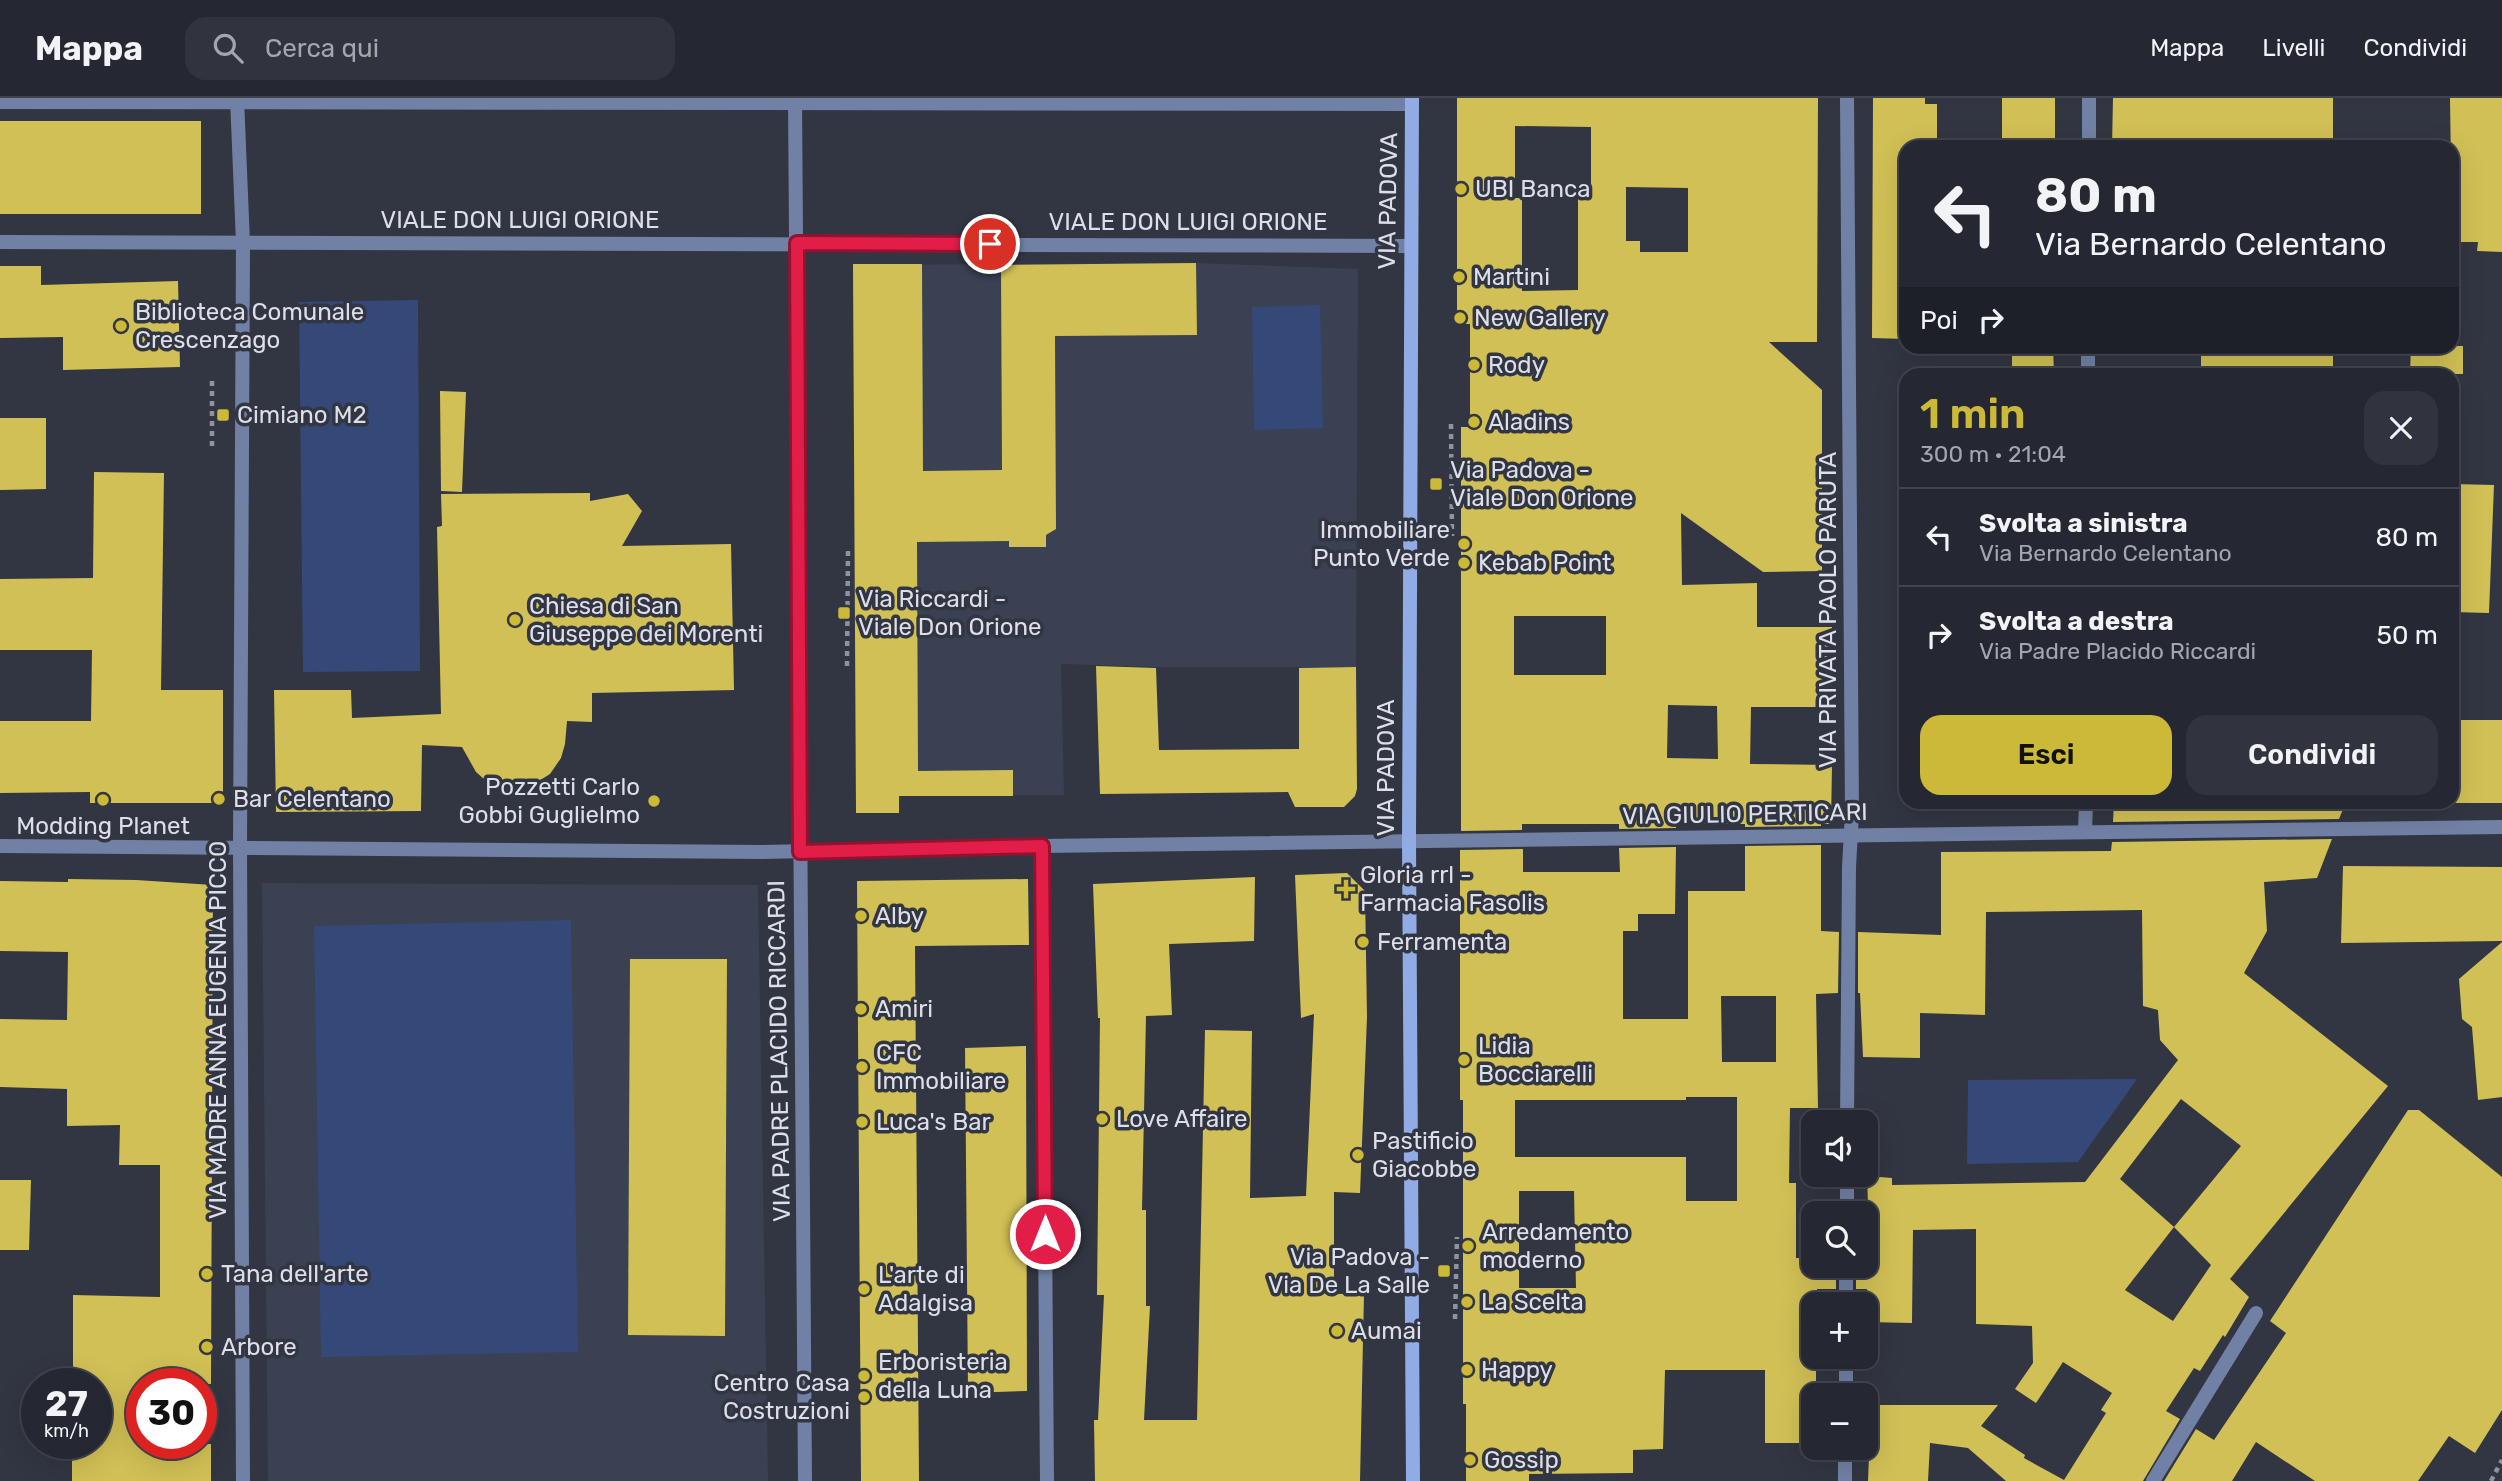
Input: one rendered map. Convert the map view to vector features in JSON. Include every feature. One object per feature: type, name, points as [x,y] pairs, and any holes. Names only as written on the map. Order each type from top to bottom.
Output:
[{"type":"street","name":"VIA PRIVATA PAOLO PARUTA","points":[[1847,98],[1851,835],[1847,1110]]},
{"type":"street","points":[[2089,98],[2089,140]]},
{"type":"street","points":[[237,101],[243,243]]},
{"type":"street","points":[[795,101],[797,243]]},
{"type":"street","points":[[0,102],[1412,101]]},
{"type":"street","name":"VIA PADOVA","points":[[1412,101],[1409,842],[1413,1481]]},
{"type":"street","name":"VIALE DON LUIGI ORIONE","points":[[0,242],[1410,246]]},
{"type":"street","name":"VIA MADRE ANNA EUGENIA PICCO","points":[[243,243],[240,847],[243,1481]]},
{"type":"street","name":"VIA PADRE PLACIDO RICCARDI","points":[[797,243],[805,1481]]},
{"type":"street","points":[[2085,832],[2087,809]]},
{"type":"street","name":"VIA GIULIO PERTICARI","points":[[0,846],[800,852],[1042,846],[2502,827]]},
{"type":"street","points":[[1042,846],[1046,1481]]},
{"type":"street","points":[[2153,1481],[2256,1313]]},
{"type":"street","points":[[1845,1460],[1845,1481]]},
{"type":"path","points":[[212,381],[212,449]]},
{"type":"path","points":[[1451,424],[1452,536]]},
{"type":"path","points":[[847,666],[848,551]]},
{"type":"path","points":[[1455,1319],[1457,1237]]},
{"type":"path","points":[[2491,1481],[2502,1460]]},
{"type":"shaded area","points":[[1196,263],[1358,269],[1356,667],[1061,664],[1064,795],[900,796],[899,813],[856,813],[853,265]]},
{"type":"shaded area","points":[[418,300],[420,671],[303,672],[299,302]]},
{"type":"shaded area","points":[[1320,305],[1323,428],[1254,430],[1252,307]]},
{"type":"shaded area","points":[[262,883],[758,885],[768,1481],[268,1481]]},
{"type":"shaded area","points":[[571,920],[578,1352],[321,1357],[314,926]]},
{"type":"shaded area","points":[[2137,1079],[2078,1162],[1967,1164],[1968,1080]]},
{"type":"building","points":[[1457,98],[1818,98],[1817,342],[1769,342],[1822,390],[1822,571],[1763,572],[1681,513],[1682,585],[1757,583],[1757,627],[1832,627],[1832,707],[1751,707],[1750,764],[1832,765],[1831,824],[1745,827],[1745,824],[1676,824],[1676,828],[1619,829],[1619,824],[1522,824],[1522,830],[1461,831],[1461,427],[1470,427],[1470,324],[1457,324]],"holes":[[[1515,126],[1591,127],[1591,197],[1578,197],[1578,290],[1522,291],[1522,198],[1515,198]],[[1626,187],[1688,188],[1688,252],[1640,252],[1640,241],[1626,241]],[[1514,616],[1606,616],[1606,675],[1514,675]],[[1668,705],[1717,706],[1718,759],[1667,758]]]},
{"type":"building","points":[[1873,98],[1925,98],[1925,104],[1937,104],[1937,140],[1899,140],[1899,339],[1872,338]]},
{"type":"building","points":[[2002,98],[2055,98],[2055,140],[2002,140]]},
{"type":"building","points":[[2113,98],[2333,98],[2333,140],[2112,140]]},
{"type":"building","points":[[2450,98],[2502,98],[2502,252],[2477,251],[2478,242],[2459,242],[2459,140],[2451,140]]},
{"type":"building","points":[[0,121],[201,121],[201,214],[0,214]]},
{"type":"building","points":[[1196,263],[1197,335],[1055,336],[1056,529],[1046,535],[1046,547],[1009,547],[1009,541],[917,542],[918,771],[1013,770],[1013,796],[899,796],[899,813],[856,813],[853,264],[922,264],[923,471],[1002,470],[1001,265]]},
{"type":"building","name":"Biblioteca Comunale Crescenzago","points":[[0,266],[41,266],[41,285],[178,281],[180,367],[63,370],[63,337],[0,338]]},
{"type":"building","points":[[2459,346],[2463,346],[2463,374],[2459,374],[2459,368],[2410,368],[2411,354],[2459,354]]},
{"type":"building","points":[[2012,354],[2053,354],[2054,368],[2012,368]]},
{"type":"building","points":[[2201,354],[2333,354],[2333,368],[2201,368]]},
{"type":"building","points":[[440,391],[466,392],[462,492],[441,491]]},
{"type":"building","points":[[0,418],[46,418],[46,489],[0,490]]},
{"type":"building","points":[[94,472],[164,473],[161,690],[223,690],[223,803],[90,803],[90,792],[0,793],[0,721],[91,721],[92,650],[0,650],[0,579],[93,578]]},
{"type":"building","points":[[2459,484],[2494,485],[2489,613],[2459,612]]},
{"type":"building","points":[[590,493],[590,501],[628,494],[642,511],[622,546],[731,544],[734,690],[592,693],[592,722],[567,721],[561,758],[550,774],[531,786],[512,790],[493,787],[476,772],[462,747],[422,745],[421,811],[276,812],[274,690],[351,690],[352,718],[441,714],[437,527],[442,526],[441,494]]},
{"type":"building","points":[[1096,666],[1156,668],[1159,750],[1299,749],[1299,668],[1356,667],[1355,796],[1344,807],[1295,807],[1288,792],[1100,794]]},
{"type":"building","points":[[2459,720],[2502,720],[2502,803],[2459,803]]},
{"type":"building","points":[[2114,809],[2343,809],[2339,819],[2113,822]]},
{"type":"building","points":[[2332,839],[2317,878],[2264,882],[2267,931],[2244,973],[2388,1086],[2230,1279],[2249,1297],[2225,1337],[2223,1335],[2200,1371],[2194,1368],[2166,1411],[2180,1419],[2143,1481],[2006,1481],[1968,1448],[1930,1443],[1928,1481],[1868,1481],[1869,1460],[1878,1460],[1878,1405],[1998,1405],[1981,1426],[2025,1455],[2024,1458],[2064,1480],[2106,1413],[2101,1410],[2112,1393],[2063,1362],[2036,1403],[2015,1389],[2033,1363],[2032,1326],[1976,1324],[1976,1229],[1913,1230],[1912,1323],[1878,1322],[1878,1292],[1856,1289],[1856,1278],[1878,1278],[1878,1201],[1868,1201],[1867,1187],[1878,1187],[1878,1177],[1892,1178],[1892,1185],[2085,1182],[2178,1060],[2160,1040],[2158,1010],[2143,1006],[2142,910],[1986,912],[1985,1015],[1920,1013],[1920,1058],[1863,1057],[1858,993],[1858,932],[1941,935],[1941,852],[2111,851],[2112,842]],"holes":[[[2181,1099],[2241,1146],[2174,1227],[2120,1179]],[[2174,1227],[2211,1265],[2173,1321],[2125,1290]]]},
{"type":"building","points":[[1821,845],[1821,931],[1839,932],[1838,993],[1816,994],[1818,1108],[1790,1108],[1789,1183],[1796,1183],[1796,1258],[1801,1258],[1801,1278],[1836,1278],[1836,1289],[1801,1292],[1801,1369],[1816,1369],[1816,1383],[1801,1383],[1801,1443],[1765,1443],[1765,1370],[1665,1370],[1663,1449],[1633,1450],[1633,1473],[1529,1474],[1529,1481],[1466,1481],[1466,1404],[1463,1404],[1463,1100],[1460,1100],[1460,850],[1523,849],[1523,872],[1620,872],[1619,848],[1676,847],[1675,914],[1638,914],[1638,931],[1623,931],[1623,1019],[1688,1019],[1688,891],[1745,891],[1745,846]],"holes":[[[1721,996],[1776,996],[1776,1062],[1722,1062]],[[1686,1097],[1737,1097],[1737,1201],[1686,1201],[1686,1157],[1515,1157],[1515,1100],[1686,1100]],[[1519,1191],[1574,1191],[1576,1288],[1519,1288]]]},
{"type":"building","points":[[2343,866],[2502,867],[2502,941],[2341,943]]},
{"type":"building","points":[[1347,873],[1365,891],[1367,1017],[1360,1193],[1334,1192],[1334,1294],[1364,1294],[1360,1481],[1095,1481],[1094,1420],[1098,1420],[1104,1295],[1097,1295],[1100,1018],[1093,884],[1255,877],[1254,941],[1169,944],[1172,1015],[1146,1016],[1142,1210],[1146,1210],[1146,1306],[1150,1306],[1144,1420],[1197,1420],[1205,1030],[1252,1031],[1250,1198],[1306,1196],[1314,1014],[1301,1018],[1295,875]]},
{"type":"building","points":[[68,879],[136,880],[213,885],[211,1368],[126,1368],[126,1459],[211,1459],[211,1481],[72,1481],[72,1459],[112,1459],[112,1368],[73,1368],[73,1295],[160,1297],[160,1165],[119,1165],[120,1125],[67,1126],[67,1089],[0,1087],[0,1019],[67,1020],[68,952],[0,951],[0,881],[68,882]]},
{"type":"building","points":[[1028,879],[1029,945],[915,946],[919,1481],[861,1481],[857,881]]},
{"type":"building","points":[[2502,942],[2502,1097],[2478,1100],[2472,1027],[2462,1019],[2459,979]]},
{"type":"building","points":[[630,959],[727,959],[725,1336],[628,1335]]},
{"type":"building","points":[[1026,1046],[1027,1391],[968,1393],[965,1048]]},
{"type":"building","points":[[2408,1110],[2419,1110],[2502,1177],[2502,1410],[2475,1453],[2449,1436],[2418,1481],[2315,1481],[2256,1442],[2232,1481],[2164,1481],[2196,1429],[2214,1440],[2286,1333],[2270,1321]]},
{"type":"building","points":[[0,1180],[31,1180],[29,1250],[0,1250]]},
{"type":"place","name":"UBI Banca","points":[[1461,189]]},
{"type":"place","name":"Martini","points":[[1459,277]]},
{"type":"place","name":"New Gallery","points":[[1460,318]]},
{"type":"place","name":"Biblioteca Comunale Crescenzago","points":[[121,326]]},
{"type":"place","name":"Rody","points":[[1474,365]]},
{"type":"place","name":"Cimiano M2","points":[[223,415]]},
{"type":"place","name":"Aladins","points":[[1474,422]]},
{"type":"place","name":"Via Padova - Viale Don Orione","points":[[1436,484]]},
{"type":"place","name":"Immobiliare Punto Verde","points":[[1464,544]]},
{"type":"place","name":"Kebab Point","points":[[1464,563]]},
{"type":"place","name":"Via Riccardi - Viale Don Orione","points":[[844,613]]},
{"type":"place","name":"Chiesa di San Giuseppe dei Morenti","points":[[515,620]]},
{"type":"place","name":"Bar Celentano","points":[[219,799]]},
{"type":"place","name":"Modding Planet","points":[[103,800]]},
{"type":"place","name":"Pozzetti Carlo Gobbi Guglielmo","points":[[654,801]]},
{"type":"place","name":"Gloria rrl - Farmacia Fasolis","points":[[1346,889]]},
{"type":"place","name":"Alby","points":[[861,916]]},
{"type":"place","name":"Ferramenta","points":[[1363,942]]},
{"type":"place","name":"Amiri","points":[[861,1009]]},
{"type":"place","name":"Lidia Bocciarelli","points":[[1464,1060]]},
{"type":"place","name":"CFC Immobiliare","points":[[862,1067]]},
{"type":"place","name":"Love Affaire","points":[[1102,1119]]},
{"type":"place","name":"Luca's Bar","points":[[862,1122]]},
{"type":"place","name":"Pastificio Giacobbe","points":[[1358,1155]]},
{"type":"place","name":"Arredamento moderno","points":[[1468,1246]]},
{"type":"place","name":"Via Padova - Via De La Salle","points":[[1444,1271]]},
{"type":"place","name":"Tana dell'arte","points":[[207,1274]]},
{"type":"place","name":"L'arte di Adalgisa","points":[[864,1289]]},
{"type":"place","name":"La Scelta","points":[[1467,1302]]},
{"type":"place","name":"Aumai","points":[[1337,1331]]},
{"type":"place","name":"Arbore","points":[[207,1347]]},
{"type":"place","name":"Happy","points":[[1467,1370]]},
{"type":"place","name":"Erboristeria della Luna","points":[[864,1376]]},
{"type":"place","name":"Centro Casa Costruzioni","points":[[864,1397]]},
{"type":"place","name":"Gossip","points":[[1470,1460]]},
{"type":"route","points":[[990,244],[797,243],[800,852],[1042,846],[1045,1234]]}]
